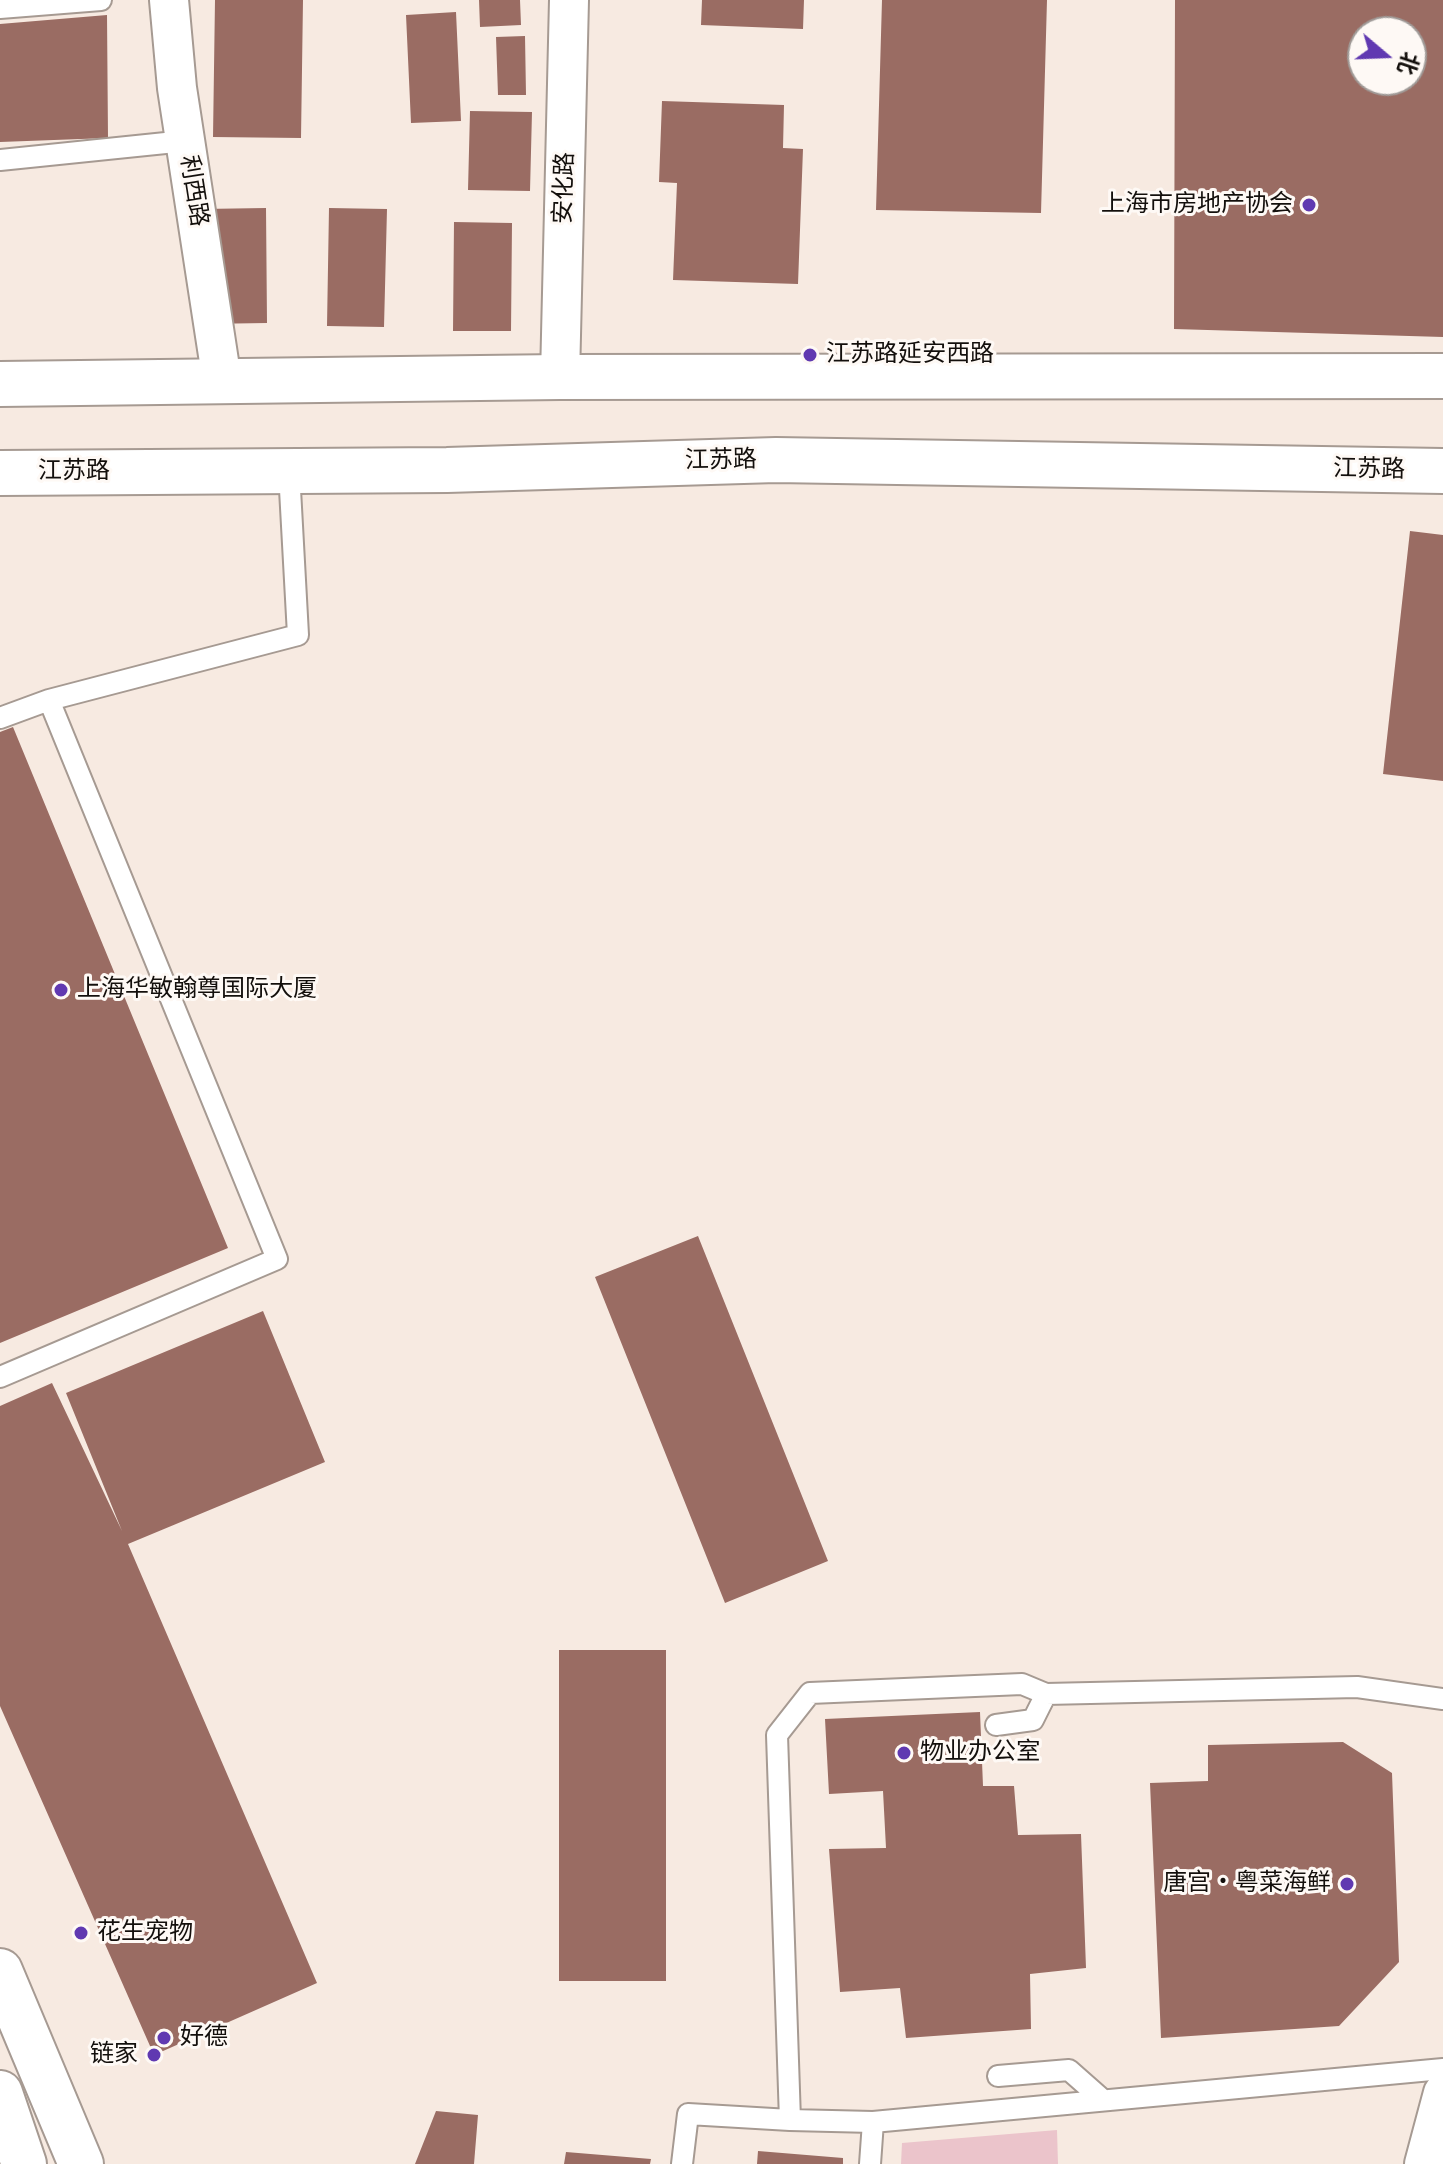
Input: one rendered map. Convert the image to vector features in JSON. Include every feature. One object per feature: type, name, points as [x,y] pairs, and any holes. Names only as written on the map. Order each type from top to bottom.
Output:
[{"type":"main road","points":[[0,384],[560,377],[1443,376]]},
{"type":"main road","name":"江苏路","points":[[0,473],[289,471],[776,460],[1443,471]]},
{"type":"main road","points":[[0,1971],[81,2164]]},
{"type":"main road","points":[[0,2093],[24,2164]]},
{"type":"street","name":"利西路","points":[[169,0],[170,31],[185,141],[222,381]]},
{"type":"street","name":"安化路","points":[[560,377],[569,0]]},
{"type":"street","points":[[1424,2164],[1443,2093]]},
{"type":"lane","points":[[0,8],[101,0]]},
{"type":"lane","points":[[0,160],[185,141]]},
{"type":"lane","points":[[0,718],[49,700],[298,635],[289,471]]},
{"type":"lane","points":[[0,1377],[277,1259],[49,700]]},
{"type":"lane","points":[[790,2120],[777,1735],[810,1693],[1022,1684],[1046,1694],[1357,1687],[1443,1699]]},
{"type":"lane","points":[[996,1725],[1033,1720],[1046,1694]]},
{"type":"lane","points":[[682,2164],[688,2114],[873,2122],[1443,2069]]},
{"type":"lane","points":[[998,2076],[1069,2070],[1103,2100]]},
{"type":"lane","points":[[870,2164],[873,2122]]},
{"type":"shaded area","points":[[1057,2130],[1058,2164],[901,2164],[902,2143]]},
{"type":"building","points":[[215,0],[303,0],[301,138],[213,137]]},
{"type":"building","points":[[479,0],[520,0],[521,25],[480,27]]},
{"type":"building","points":[[702,0],[804,0],[803,29],[701,25]]},
{"type":"building","points":[[882,0],[1047,0],[1041,213],[876,210]]},
{"type":"building","name":"上海市房地产协会","points":[[1175,0],[1443,0],[1443,337],[1174,329]]},
{"type":"building","points":[[456,12],[461,121],[411,123],[406,15]]},
{"type":"building","points":[[107,15],[108,138],[0,142],[0,24]]},
{"type":"building","points":[[525,36],[526,95],[498,95],[496,37]]},
{"type":"building","points":[[662,101],[784,105],[783,148],[803,149],[798,284],[673,280],[677,183],[659,182]]},
{"type":"building","points":[[470,111],[532,112],[530,191],[468,190]]},
{"type":"building","points":[[266,208],[267,323],[204,324],[203,209]]},
{"type":"building","points":[[329,208],[387,209],[384,327],[327,326]]},
{"type":"building","points":[[454,222],[512,223],[511,331],[453,331]]},
{"type":"building","points":[[1410,531],[1443,535],[1443,781],[1383,774]]},
{"type":"building","name":"上海华敏翰尊国际大厦","points":[[13,727],[228,1248],[0,1343],[0,732]]},
{"type":"building","points":[[698,1236],[828,1561],[725,1603],[595,1277]]},
{"type":"building","points":[[263,1311],[325,1462],[128,1544],[317,1983],[154,2055],[0,1706],[0,1406],[52,1383],[122,1531],[66,1393]]},
{"type":"building","points":[[559,1650],[666,1650],[666,1981],[559,1981]]},
{"type":"building","points":[[980,1712],[983,1786],[1014,1786],[1018,1835],[1081,1834],[1086,1968],[1030,1974],[1031,2029],[906,2038],[900,1988],[840,1992],[829,1849],[886,1848],[883,1791],[829,1794],[825,1719]]},
{"type":"building","points":[[1343,1742],[1392,1773],[1399,1962],[1339,2026],[1161,2038],[1150,1783],[1208,1781],[1208,1745]]},
{"type":"building","points":[[436,2111],[478,2115],[474,2164],[415,2164]]},
{"type":"building","points":[[758,2151],[843,2158],[843,2164],[757,2164]]},
{"type":"building","points":[[566,2152],[651,2159],[650,2164],[564,2164]]},
{"type":"place","name":"上海市房地产协会","points":[[1309,205]]},
{"type":"place","name":"江苏路延安西路","points":[[810,355]]},
{"type":"place","name":"上海华敏翰尊国际大厦","points":[[61,990]]},
{"type":"place","name":"物业办公室","points":[[904,1753]]},
{"type":"place","name":"唐宫・粤菜海鲜","points":[[1347,1884]]},
{"type":"place","name":"花生宠物","points":[[81,1933]]},
{"type":"place","name":"好德","points":[[164,2038]]},
{"type":"place","name":"链家","points":[[154,2055]]}]
